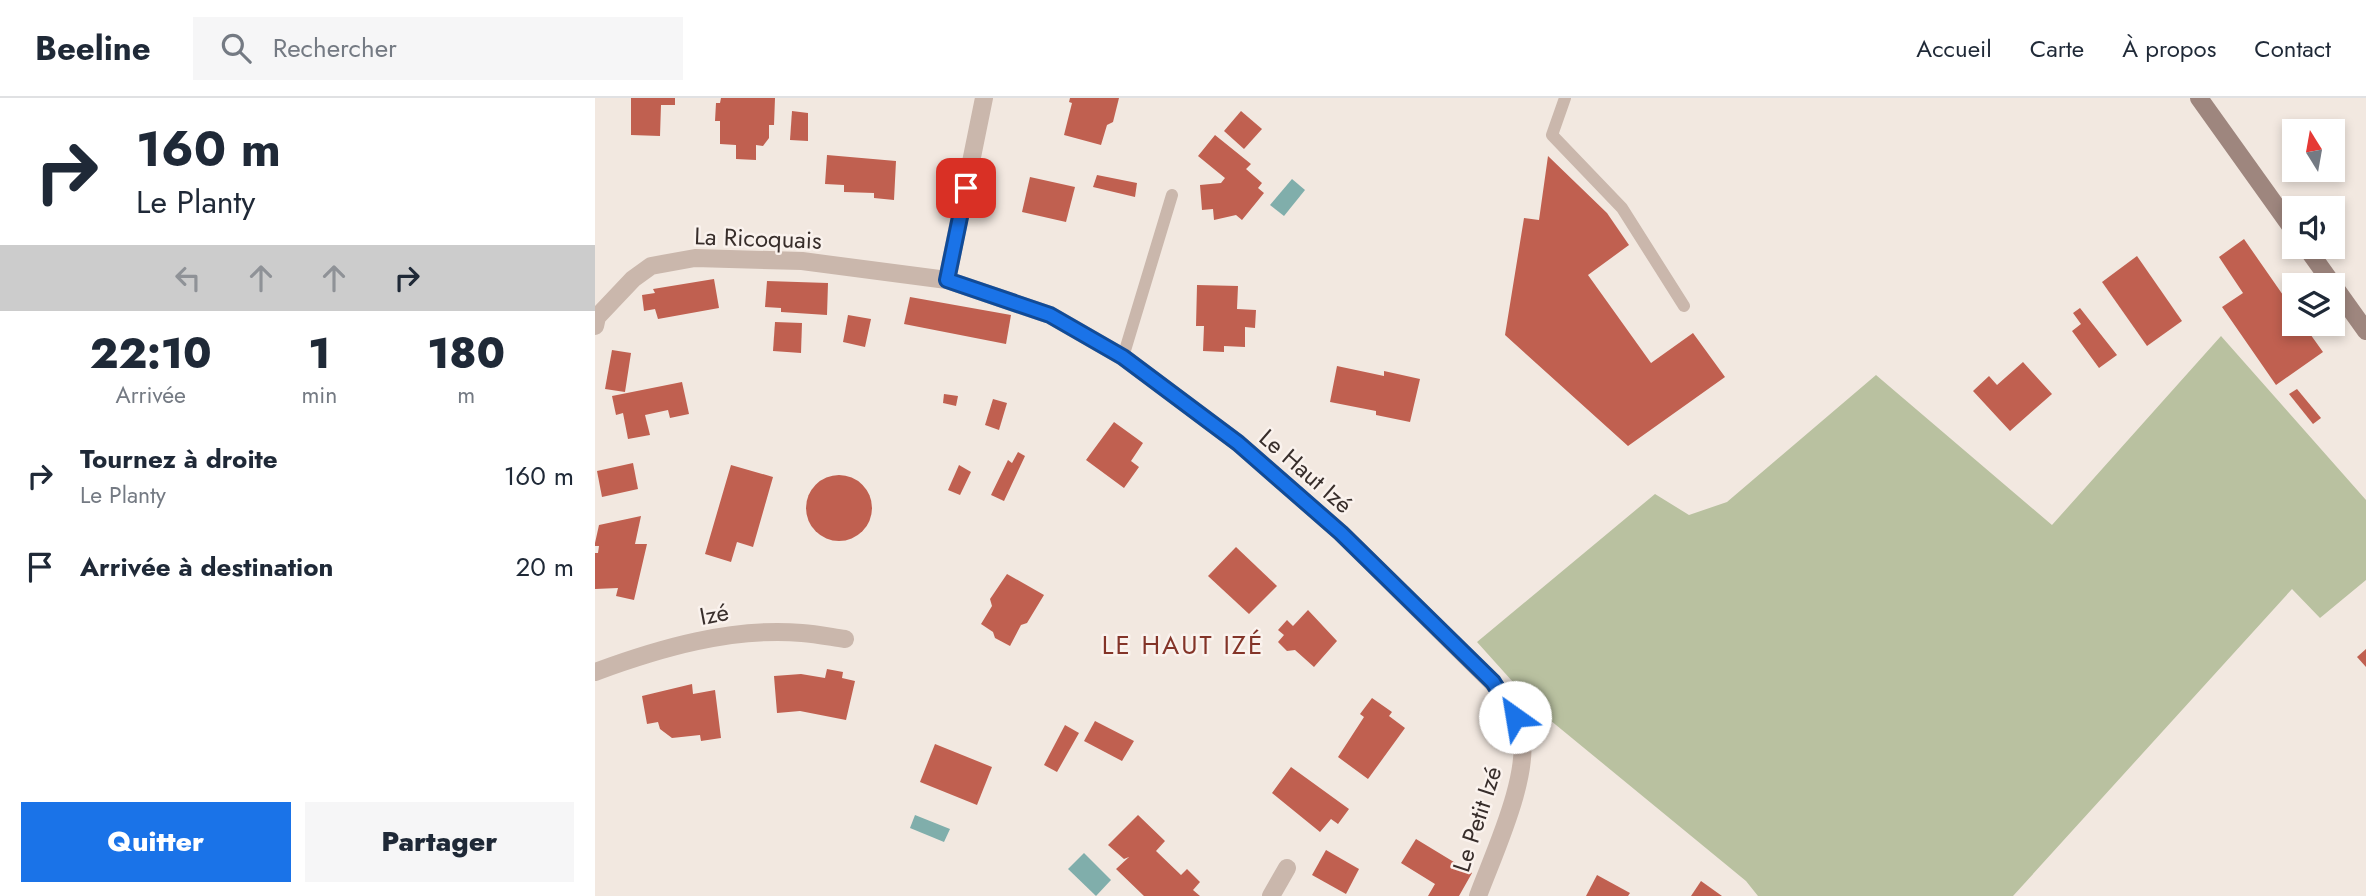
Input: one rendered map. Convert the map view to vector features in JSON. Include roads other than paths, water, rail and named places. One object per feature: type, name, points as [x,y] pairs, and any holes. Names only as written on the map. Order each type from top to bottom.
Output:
[{"type":"main road","points":[[2199,98],[2282,214]]},
{"type":"main road","points":[[2315,259],[2366,331]]},
{"type":"street","points":[[947,280],[984,98]]},
{"type":"street","name":"La Ricoquais","points":[[596,315],[633,279],[651,267],[695,258],[802,261],[947,280]]},
{"type":"street","name":"Le Haut Izé","points":[[947,280],[1050,315],[1123,357],[1238,443],[1341,533],[1493,682],[1515,717]]},
{"type":"street","name":"Izé","points":[[595,672],[627,660],[700,641],[745,634],[801,633],[845,639]]},
{"type":"street","name":"Le Petit Izé","points":[[1478,896],[1515,793],[1521,767],[1521,732],[1515,717]]},
{"type":"street","points":[[1271,896],[1287,868]]},
{"type":"lane","points":[[1565,98],[1552,135],[1622,208],[1684,306]]},
{"type":"lane","points":[[1123,357],[1172,195]]},
{"type":"water","points":[[1292,179],[1305,190],[1284,216],[1270,205]]},
{"type":"water","points":[[915,815],[950,829],[944,842],[910,828]]},
{"type":"water","points":[[1084,853],[1111,880],[1096,896],[1068,869]]},
{"type":"district","name":"LE HAUT IZÉ","points":[[1183,645]]}]
